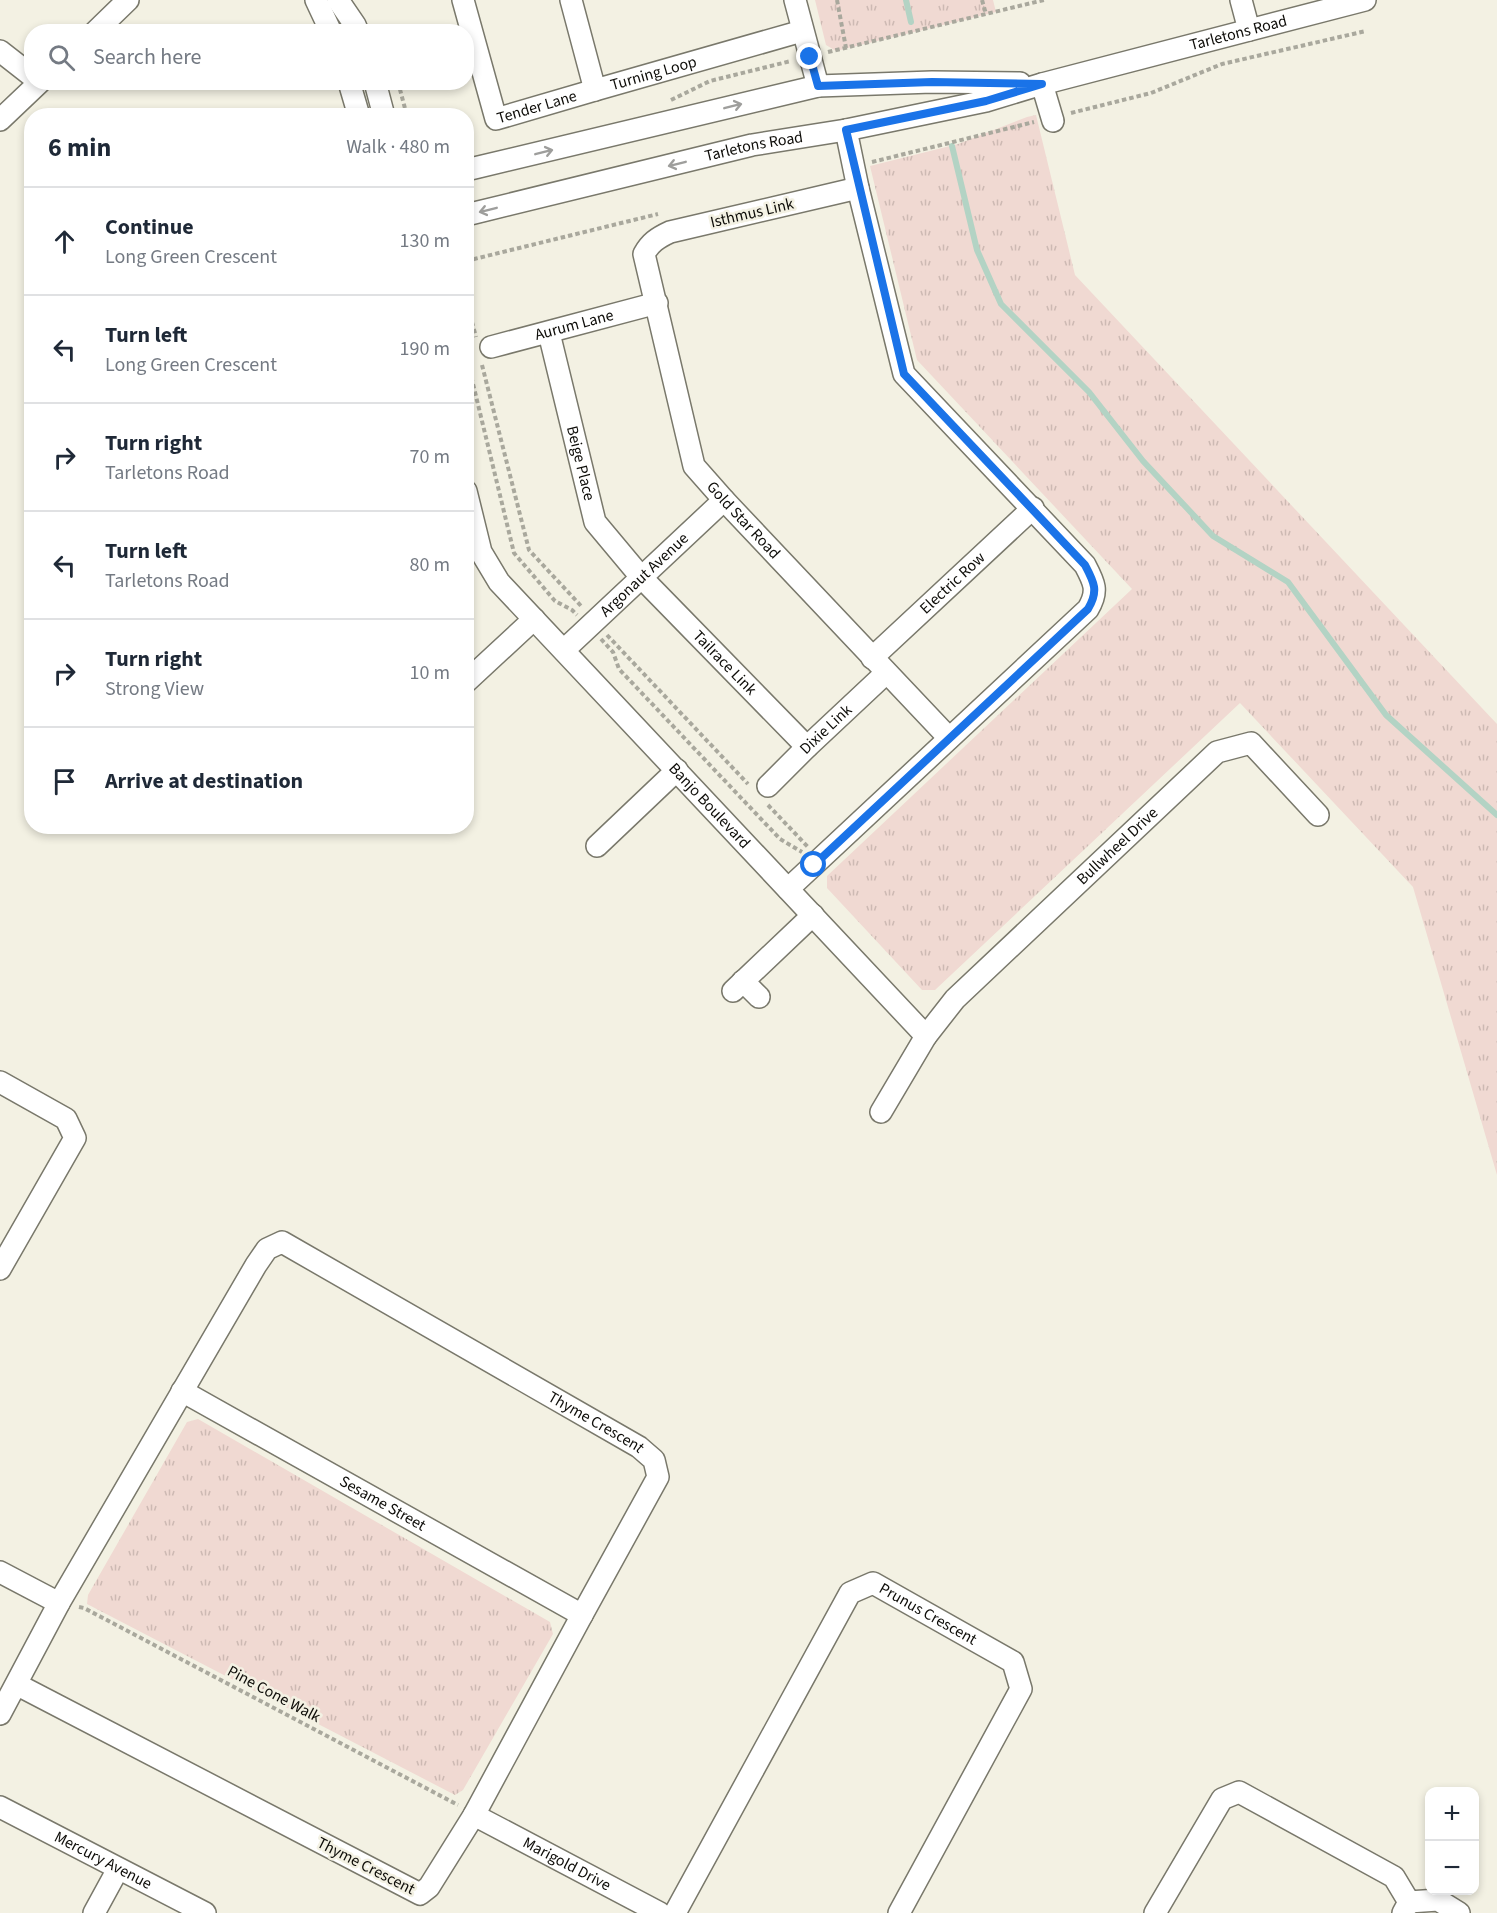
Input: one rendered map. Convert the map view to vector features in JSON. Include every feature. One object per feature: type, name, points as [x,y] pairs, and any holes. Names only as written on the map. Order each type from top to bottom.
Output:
[{"type":"street","points":[[102,24],[128,0]]},
{"type":"street","points":[[316,0],[327,24]]},
{"type":"street","points":[[338,0],[354,24]]},
{"type":"street","name":"Tender Lane","points":[[463,0],[470,24]]},
{"type":"street","name":"Turning Loop","points":[[572,0],[595,90],[802,31]]},
{"type":"street","points":[[795,0],[818,86]]},
{"type":"street","points":[[1241,0],[1248,30]]},
{"type":"street","name":"Tarletons Road","points":[[474,213],[752,146],[846,130],[986,101],[1042,84],[1365,0]]},
{"type":"street","name":"Tender Lane","points":[[474,40],[496,119],[595,90]]},
{"type":"street","points":[[0,51],[24,70]]},
{"type":"street","name":"Tarletons Road","points":[[474,168],[818,86],[932,82],[1042,84]]},
{"type":"street","points":[[1042,84],[1052,120]]},
{"type":"street","points":[[0,120],[32,90]]},
{"type":"street","points":[[351,90],[357,108]]},
{"type":"street","points":[[377,90],[382,108]]},
{"type":"street","points":[[788,889],[1088,609],[1095,598],[1094,582],[1085,565],[904,374],[846,130]]},
{"type":"street","name":"Isthmus Link","points":[[648,245],[658,237],[670,232],[858,188]]},
{"type":"street","name":"Gold Star Road","points":[[648,245],[644,254],[694,466],[879,666],[949,738]]},
{"type":"street","name":"Aurum Lane","points":[[491,347],[657,303]]},
{"type":"street","name":"Beige Place","points":[[549,333],[595,522],[641,577]]},
{"type":"street","name":"Argonaut Avenue","points":[[564,650],[724,500]]},
{"type":"street","name":"Electric Row","points":[[879,666],[1033,508]]},
{"type":"street","name":"Banjo Boulevard","points":[[474,524],[481,552],[499,582],[926,1036]]},
{"type":"street","name":"Tailrace Link","points":[[641,577],[807,747]]},
{"type":"street","points":[[474,675],[534,619]]},
{"type":"street","name":"Dixie Link","points":[[768,786],[807,747],[879,666]]},
{"type":"street","name":"Bullwheel Drive","points":[[926,1036],[955,999],[1217,752],[1251,743],[1318,815]]},
{"type":"street","points":[[597,846],[677,770]]},
{"type":"street","points":[[759,997],[738,986],[813,915]]},
{"type":"street","points":[[881,1112],[926,1036]]},
{"type":"street","points":[[0,1082],[66,1119],[75,1138],[0,1269]]},
{"type":"street","name":"Thyme Crescent","points":[[0,1714],[59,1603],[255,1265],[267,1249],[282,1242],[639,1447],[654,1460],[658,1477],[474,1815],[429,1887],[420,1894],[16,1684]]},
{"type":"street","name":"Sesame Street","points":[[182,1391],[582,1615]]},
{"type":"street","points":[[0,1572],[59,1603]]},
{"type":"street","name":"Prunus Crescent","points":[[675,1913],[850,1593],[873,1583],[1013,1662],[1021,1689],[899,1913]]},
{"type":"street","points":[[1155,1913],[1222,1799],[1239,1792],[1394,1877],[1406,1908],[1438,1900],[1459,1913]]},
{"type":"street","name":"Mercury Avenue","points":[[0,1807],[205,1913]]},
{"type":"street","name":"Marigold Drive","points":[[474,1815],[660,1913]]},
{"type":"street","points":[[94,1913],[118,1869]]},
{"type":"path","points":[[837,0],[846,48]]},
{"type":"path","points":[[982,0],[986,14]]},
{"type":"path","points":[[661,104],[710,81],[1044,0]]},
{"type":"path","points":[[853,166],[1052,120],[1151,93],[1222,64],[1366,31]]},
{"type":"path","points":[[400,90],[405,108]]},
{"type":"path","points":[[474,259],[660,214]]},
{"type":"path","name":"Pine Cone Walk","points":[[59,1603],[84,1608],[452,1801],[474,1815]]},
{"type":"green space","points":[[815,0],[993,0],[996,12],[836,51],[826,45]]},
{"type":"green space","points":[[1036,115],[1075,275],[1497,724],[1497,1175],[1413,887],[1240,703],[935,990],[922,990],[827,888],[827,876],[1132,589],[917,360],[870,166],[958,144]]},
{"type":"green space","points":[[198,1419],[550,1622],[553,1634],[463,1790],[455,1795],[87,1604],[88,1595],[187,1422]]},
{"type":"waterway","points":[[906,0],[911,22]]},
{"type":"waterway","points":[[952,146],[977,250],[1001,304],[1089,392],[1143,461],[1213,536],[1288,582],[1386,715],[1497,815]]},
{"type":"route","points":[[810,57],[818,86],[932,82],[1042,84],[986,101],[846,130],[904,374],[1085,565],[1094,582],[1095,598],[1088,609],[814,865]]}]
